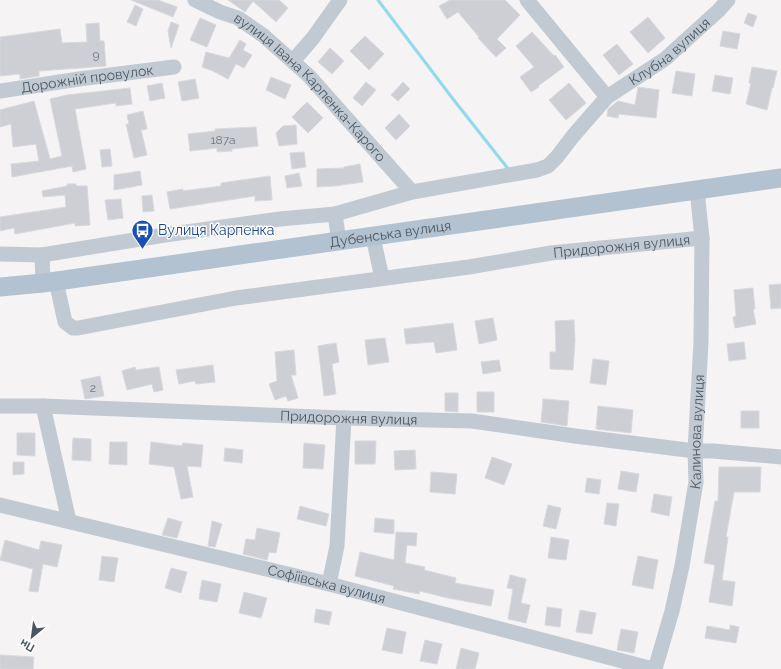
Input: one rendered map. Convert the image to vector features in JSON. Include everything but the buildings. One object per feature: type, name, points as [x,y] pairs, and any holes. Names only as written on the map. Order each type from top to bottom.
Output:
[{"type":"main road","name":"Дубенська вулиця","points":[[0,287],[50,282],[339,242],[781,178]]},
{"type":"street","name":"вулиця Івана Карпенка-Карого","points":[[195,0],[220,12],[238,18],[264,36],[293,61],[309,76],[412,192]]},
{"type":"street","points":[[293,61],[313,38],[340,0]]},
{"type":"street","points":[[527,0],[607,97]]},
{"type":"street","name":"Клубна вулиця","points":[[0,254],[42,255],[165,234],[280,219],[336,214],[412,192],[537,170],[548,166],[557,158],[573,136],[607,97],[665,59],[728,0]]},
{"type":"street","name":"Дорожній провулок","points":[[0,91],[174,67]]},
{"type":"street","name":"Калинова вулиця","points":[[654,669],[672,611],[682,566],[696,482],[695,451],[701,342],[702,238],[697,190]]},
{"type":"street","points":[[336,214],[339,242]]},
{"type":"street","points":[[373,237],[382,278]]},
{"type":"street","name":"Придорожня вулиця","points":[[42,255],[65,322],[73,328],[236,298],[469,267],[551,254],[702,238]]},
{"type":"street","name":"Придорожня вулиця","points":[[0,406],[43,406],[472,422],[695,451],[713,451],[781,457]]},
{"type":"street","points":[[43,406],[69,521]]},
{"type":"street","points":[[329,584],[337,546],[344,418]]},
{"type":"street","name":"Софіївська вулиця","points":[[0,505],[329,584],[654,669]]},
{"type":"waterway","points":[[378,0],[509,170]]},
{"type":"place","name":"Вулиця Карпенка","points":[[142,250]]}]
